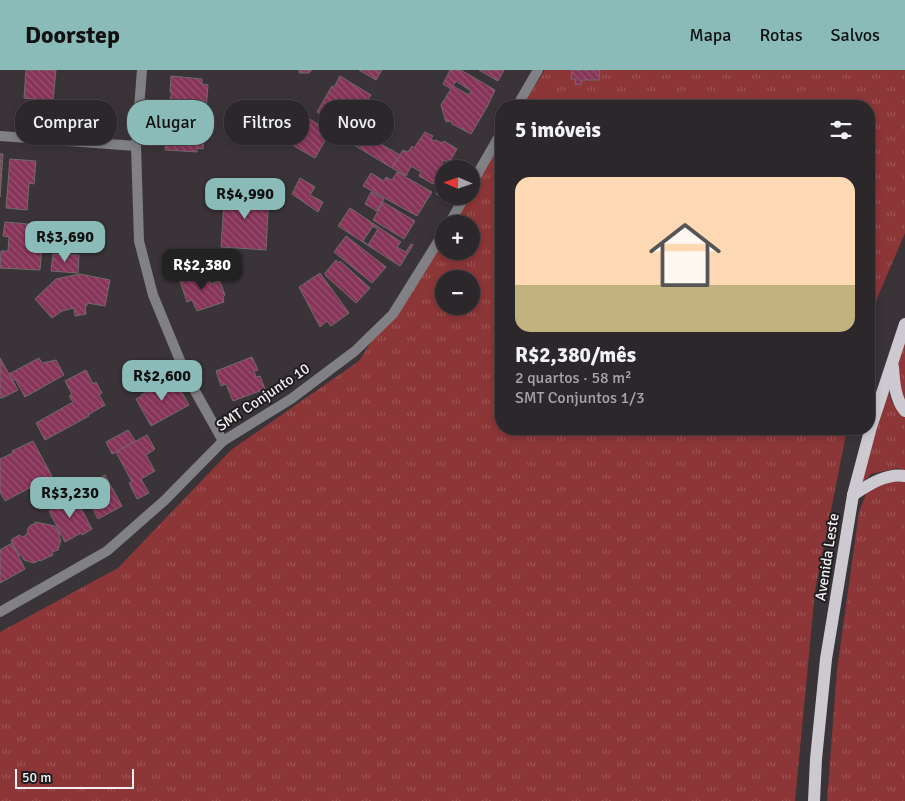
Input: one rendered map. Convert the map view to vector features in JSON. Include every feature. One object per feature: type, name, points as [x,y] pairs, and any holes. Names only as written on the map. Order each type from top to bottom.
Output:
[{"type":"main road","name":"Avenida Leste","points":[[875,415],[905,324]]},
{"type":"main road","points":[[893,359],[894,386],[905,412]]},
{"type":"main road","name":"Avenida Leste","points":[[814,801],[816,759],[826,658],[853,495],[869,435]]},
{"type":"main road","points":[[853,495],[874,481],[899,475],[905,476]]},
{"type":"street","points":[[142,70],[136,146],[139,240],[153,295],[186,376],[222,441]]},
{"type":"street","points":[[520,100],[538,70]]},
{"type":"street","points":[[0,136],[136,146]]},
{"type":"street","points":[[480,169],[495,143]]},
{"type":"street","name":"SMT Conjunto 10","points":[[0,612],[107,551],[165,500],[222,441],[291,399],[355,351],[393,314],[435,246]]},
{"type":"green space","points":[[545,70],[905,70],[905,233],[875,303],[875,100],[526,100]]},
{"type":"green space","points":[[495,147],[495,435],[846,435],[815,591],[795,801],[0,801],[0,632],[118,568],[231,450],[359,361],[435,242],[435,260],[480,260],[480,215],[452,215],[458,205],[480,205],[480,171]]},
{"type":"green space","points":[[905,338],[905,413],[894,363]]},
{"type":"green space","points":[[888,386],[893,403],[905,415],[905,471],[898,468],[871,474],[862,483],[875,435]]},
{"type":"green space","points":[[905,474],[905,801],[827,801],[837,670],[859,512],[873,476]]},
{"type":"building","points":[[26,70],[56,70],[53,100],[24,98]]},
{"type":"building","points":[[299,70],[312,70],[309,73],[299,73]]},
{"type":"building","points":[[359,70],[382,70],[376,80]]},
{"type":"building","points":[[450,70],[461,70],[495,90],[471,134],[452,124],[451,121],[446,122],[441,105],[451,89],[443,84]],"holes":[[[456,81],[471,91],[469,95],[453,86]]]},
{"type":"building","points":[[479,70],[504,70],[498,81]]},
{"type":"building","points":[[572,70],[600,70],[599,80],[582,80],[581,85],[575,84],[576,79],[571,79]]},
{"type":"building","points":[[171,76],[202,79],[202,84],[208,85],[207,100],[170,100],[172,92],[170,92]]},
{"type":"building","points":[[340,76],[371,95],[368,100],[324,100],[332,86],[334,87]]},
{"type":"building","points":[[309,119],[319,125],[319,145],[322,145],[315,158],[294,146],[309,145]]},
{"type":"building","points":[[425,132],[433,136],[431,139],[434,141],[442,143],[444,141],[457,149],[451,160],[435,160],[435,181],[433,184],[419,176],[421,172],[411,166],[406,176],[392,168],[403,150],[408,152],[412,146],[414,148]]},
{"type":"building","points":[[166,145],[203,145],[203,149],[197,148],[197,152],[165,150]]},
{"type":"building","points":[[354,145],[383,145],[400,155],[392,168]]},
{"type":"building","points":[[0,154],[3,154],[0,197]]},
{"type":"building","points":[[10,159],[36,161],[34,184],[29,183],[27,210],[6,208]]},
{"type":"building","points":[[397,172],[432,192],[417,216],[363,186],[371,173],[384,181],[386,177],[392,180]]},
{"type":"building","points":[[300,178],[315,187],[310,195],[323,202],[318,212],[292,194]]},
{"type":"building","points":[[225,189],[269,192],[266,250],[221,247]]},
{"type":"building","points":[[371,192],[384,199],[377,211],[365,204]]},
{"type":"building","points":[[383,202],[415,221],[404,239],[373,220]]},
{"type":"building","points":[[350,208],[401,242],[397,247],[406,252],[411,244],[413,245],[400,266],[338,226]],"holes":[[[373,226],[378,229],[368,245],[363,241]]]},
{"type":"building","points":[[5,222],[39,225],[38,247],[42,247],[40,270],[0,268],[1,251],[8,251],[9,237],[3,236]]},
{"type":"building","points":[[346,236],[386,267],[372,283],[334,252]]},
{"type":"building","points":[[53,254],[79,255],[78,273],[51,271]]},
{"type":"building","points":[[336,260],[339,263],[340,261],[370,288],[356,303],[326,276],[325,273]]},
{"type":"building","points":[[197,272],[198,276],[208,273],[211,284],[220,282],[225,295],[223,297],[224,302],[197,311],[192,300],[187,302],[179,278]]},
{"type":"building","points":[[320,273],[349,313],[331,326],[327,321],[320,327],[299,287]]},
{"type":"building","points":[[80,274],[110,280],[105,306],[87,303],[87,306],[85,306],[86,314],[75,316],[74,308],[62,311],[52,318],[35,299],[56,279]]},
{"type":"building","points":[[252,357],[258,370],[254,371],[256,377],[260,376],[265,389],[233,401],[226,384],[221,386],[216,371]]},
{"type":"building","points":[[0,358],[18,390],[2,398],[0,398]]},
{"type":"building","points":[[39,358],[42,363],[56,360],[64,375],[25,397],[15,379],[13,381],[9,374]]},
{"type":"building","points":[[86,370],[93,384],[96,382],[102,393],[99,395],[105,405],[45,440],[36,423],[73,402],[69,396],[72,394],[65,381]]},
{"type":"building","points":[[174,378],[189,405],[151,426],[136,399]]},
{"type":"building","points":[[128,430],[136,442],[112,454],[106,442]]},
{"type":"building","points":[[147,435],[155,449],[146,455],[155,471],[141,479],[149,493],[137,499],[129,483],[132,482],[116,452]]},
{"type":"building","points":[[33,441],[52,476],[5,501],[0,492],[0,459]]},
{"type":"building","points":[[105,475],[122,506],[98,519],[82,488]]},
{"type":"building","points":[[74,495],[92,529],[65,542],[49,511],[65,503],[64,500]]},
{"type":"building","points":[[35,522],[55,526],[61,539],[58,550],[52,552],[53,555],[34,563],[24,560],[19,555],[11,540],[19,535],[23,537],[27,534],[28,528],[35,524]]},
{"type":"building","points":[[12,543],[25,569],[0,583],[0,550]]}]
